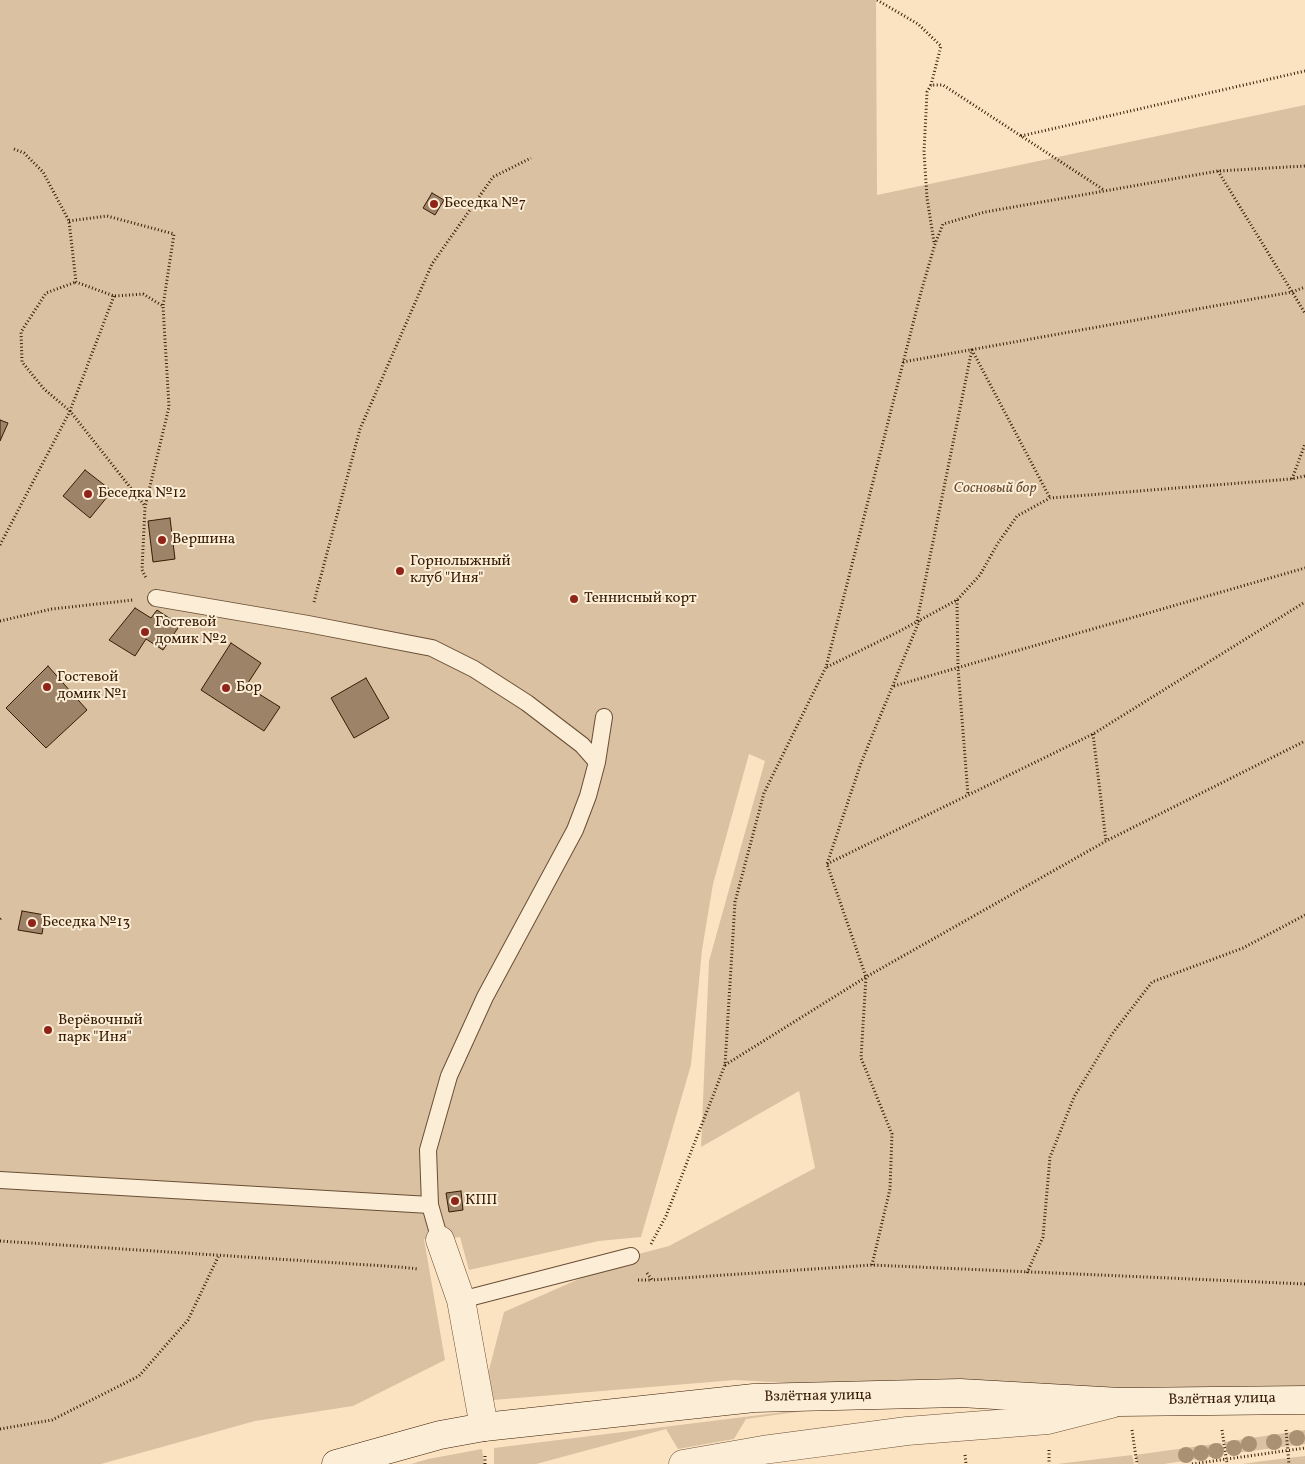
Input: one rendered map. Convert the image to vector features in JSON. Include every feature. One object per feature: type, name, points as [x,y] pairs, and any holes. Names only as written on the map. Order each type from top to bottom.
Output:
[{"type":"main road","points":[[440,1240],[461,1300],[484,1427]]},
{"type":"main road","name":"Взлётная улица","points":[[336,1464],[440,1435],[484,1427],[754,1398],[960,1393],[1120,1402],[1305,1400]]},
{"type":"main road","points":[[683,1464],[764,1450],[793,1455],[908,1431],[1048,1420],[1120,1402]]},
{"type":"lane","points":[[156,598],[308,624],[432,648],[474,670],[527,703],[582,746],[597,762]]},
{"type":"lane","points":[[440,1240],[430,1205],[428,1150],[449,1076],[485,997],[575,830],[588,796],[597,762],[604,717]]},
{"type":"lane","points":[[0,1180],[430,1205]]},
{"type":"lane","points":[[461,1300],[631,1256]]},
{"type":"path","points":[[877,0],[918,24],[941,46],[931,85],[927,92],[924,152],[935,244]]},
{"type":"path","points":[[1020,136],[1305,71]]},
{"type":"path","points":[[931,85],[943,86],[1104,191]]},
{"type":"path","points":[[14,149],[24,153],[43,172],[70,221],[76,282]]},
{"type":"path","points":[[308,624],[360,429],[432,264],[493,177],[530,158]]},
{"type":"path","points":[[1305,166],[1218,170],[985,212],[943,224],[935,244],[903,362],[826,667],[764,793],[735,902],[725,1065],[666,1216],[650,1244],[631,1256],[652,1280],[872,1265],[1305,1284]]},
{"type":"path","points":[[1218,170],[1305,313]]},
{"type":"path","points":[[0,621],[52,609],[156,598],[142,570],[145,507],[169,407],[163,306],[174,234],[106,216],[70,221]]},
{"type":"path","points":[[145,507],[70,411],[44,389],[22,362],[21,332],[46,294],[76,282],[114,296],[143,294],[163,306]]},
{"type":"path","points":[[903,362],[1292,292],[1305,287]]},
{"type":"path","points":[[0,545],[70,411],[114,296]]},
{"type":"path","points":[[972,350],[1050,498]]},
{"type":"path","points":[[916,629],[972,350]]},
{"type":"path","points":[[1291,479],[1305,444]]},
{"type":"path","points":[[826,667],[898,632],[957,600],[980,575],[998,543],[1017,516],[1050,498],[1291,479],[1305,476]]},
{"type":"path","points":[[894,686],[1305,568]]},
{"type":"path","points":[[957,600],[958,668],[968,795]]},
{"type":"path","points":[[827,864],[1093,734],[1305,602]]},
{"type":"path","points":[[872,1265],[890,1189],[892,1134],[861,1058],[866,977],[827,864],[861,763],[920,619]]},
{"type":"path","points":[[1093,734],[1106,841]]},
{"type":"path","points":[[725,1065],[866,977],[1106,841],[1305,741]]},
{"type":"path","points":[[1027,1273],[1043,1237],[1050,1157],[1074,1097],[1112,1034],[1152,982],[1243,948],[1305,915]]},
{"type":"path","points":[[0,1242],[400,1266],[452,1274]]},
{"type":"path","points":[[0,1429],[52,1420],[139,1376],[188,1320],[219,1255]]},
{"type":"path","points":[[1286,1432],[1289,1464]]},
{"type":"path","points":[[1192,1464],[1305,1448]]},
{"type":"green space","name":"Сосновый бор","points":[[0,0],[876,0],[877,195],[1305,105],[1305,1386],[988,1394],[735,1380],[481,1401],[504,1312],[631,1256],[669,1246],[815,1168],[799,1091],[701,1147],[709,961],[765,761],[749,754],[713,884],[702,950],[691,1065],[641,1237],[599,1241],[469,1270],[460,1237],[440,1240],[424,1239],[445,1360],[353,1406],[255,1421],[101,1464],[0,1464]]},
{"type":"green space","points":[[897,1398],[746,1419],[734,1439],[678,1449],[666,1429],[536,1464],[494,1464],[494,1448]]},
{"type":"green space","points":[[1305,1430],[1305,1444],[1228,1454],[1224,1442]]},
{"type":"green space","points":[[1221,1443],[1223,1455],[1164,1464],[1138,1464],[1135,1455]]},
{"type":"green space","points":[[482,1449],[484,1464],[411,1464],[428,1459]]},
{"type":"green space","points":[[1132,1455],[1134,1464],[1057,1464]]},
{"type":"green space","points":[[1305,1456],[1305,1464],[1242,1464],[1263,1461]]},
{"type":"building","name":"Беседка №7","points":[[432,193],[444,200],[435,215],[423,208]]},
{"type":"building","points":[[0,420],[8,423],[0,441]]},
{"type":"building","name":"Беседка №12","points":[[85,470],[112,491],[90,518],[63,496]]},
{"type":"building","name":"Вершина","points":[[170,518],[175,559],[153,562],[148,521]]},
{"type":"building","name":"Гостевой домик №2","points":[[135,608],[151,618],[157,610],[180,625],[163,650],[146,639],[135,656],[109,640]]},
{"type":"building","name":"Бор","points":[[231,643],[261,663],[246,686],[280,707],[264,731],[201,690]]},
{"type":"building","name":"Гостевой домик №1","points":[[48,666],[87,710],[46,748],[6,708]]},
{"type":"building","points":[[366,678],[389,718],[354,738],[331,698]]},
{"type":"building","name":"Беседка №13","points":[[22,911],[45,915],[42,934],[18,930]]},
{"type":"building","name":"КПП","points":[[461,1191],[463,1210],[449,1212],[446,1193]]},
{"type":"place","name":"Беседка №7","points":[[434,204]]},
{"type":"place","name":"Беседка №12","points":[[88,494]]},
{"type":"place","name":"Вершина","points":[[162,540]]},
{"type":"place","name":"Горнолыжный клуб \"Иня\"","points":[[400,571]]},
{"type":"place","name":"Теннисный корт","points":[[574,599]]},
{"type":"place","name":"Гостевой домик №2","points":[[145,632]]},
{"type":"place","name":"Гостевой домик №1","points":[[47,687]]},
{"type":"place","name":"Бор","points":[[226,688]]},
{"type":"place","name":"Беседка №13","points":[[32,923]]},
{"type":"place","name":"Верёвочный парк \"Иня\"","points":[[48,1030]]},
{"type":"place","name":"КПП","points":[[455,1201]]}]
